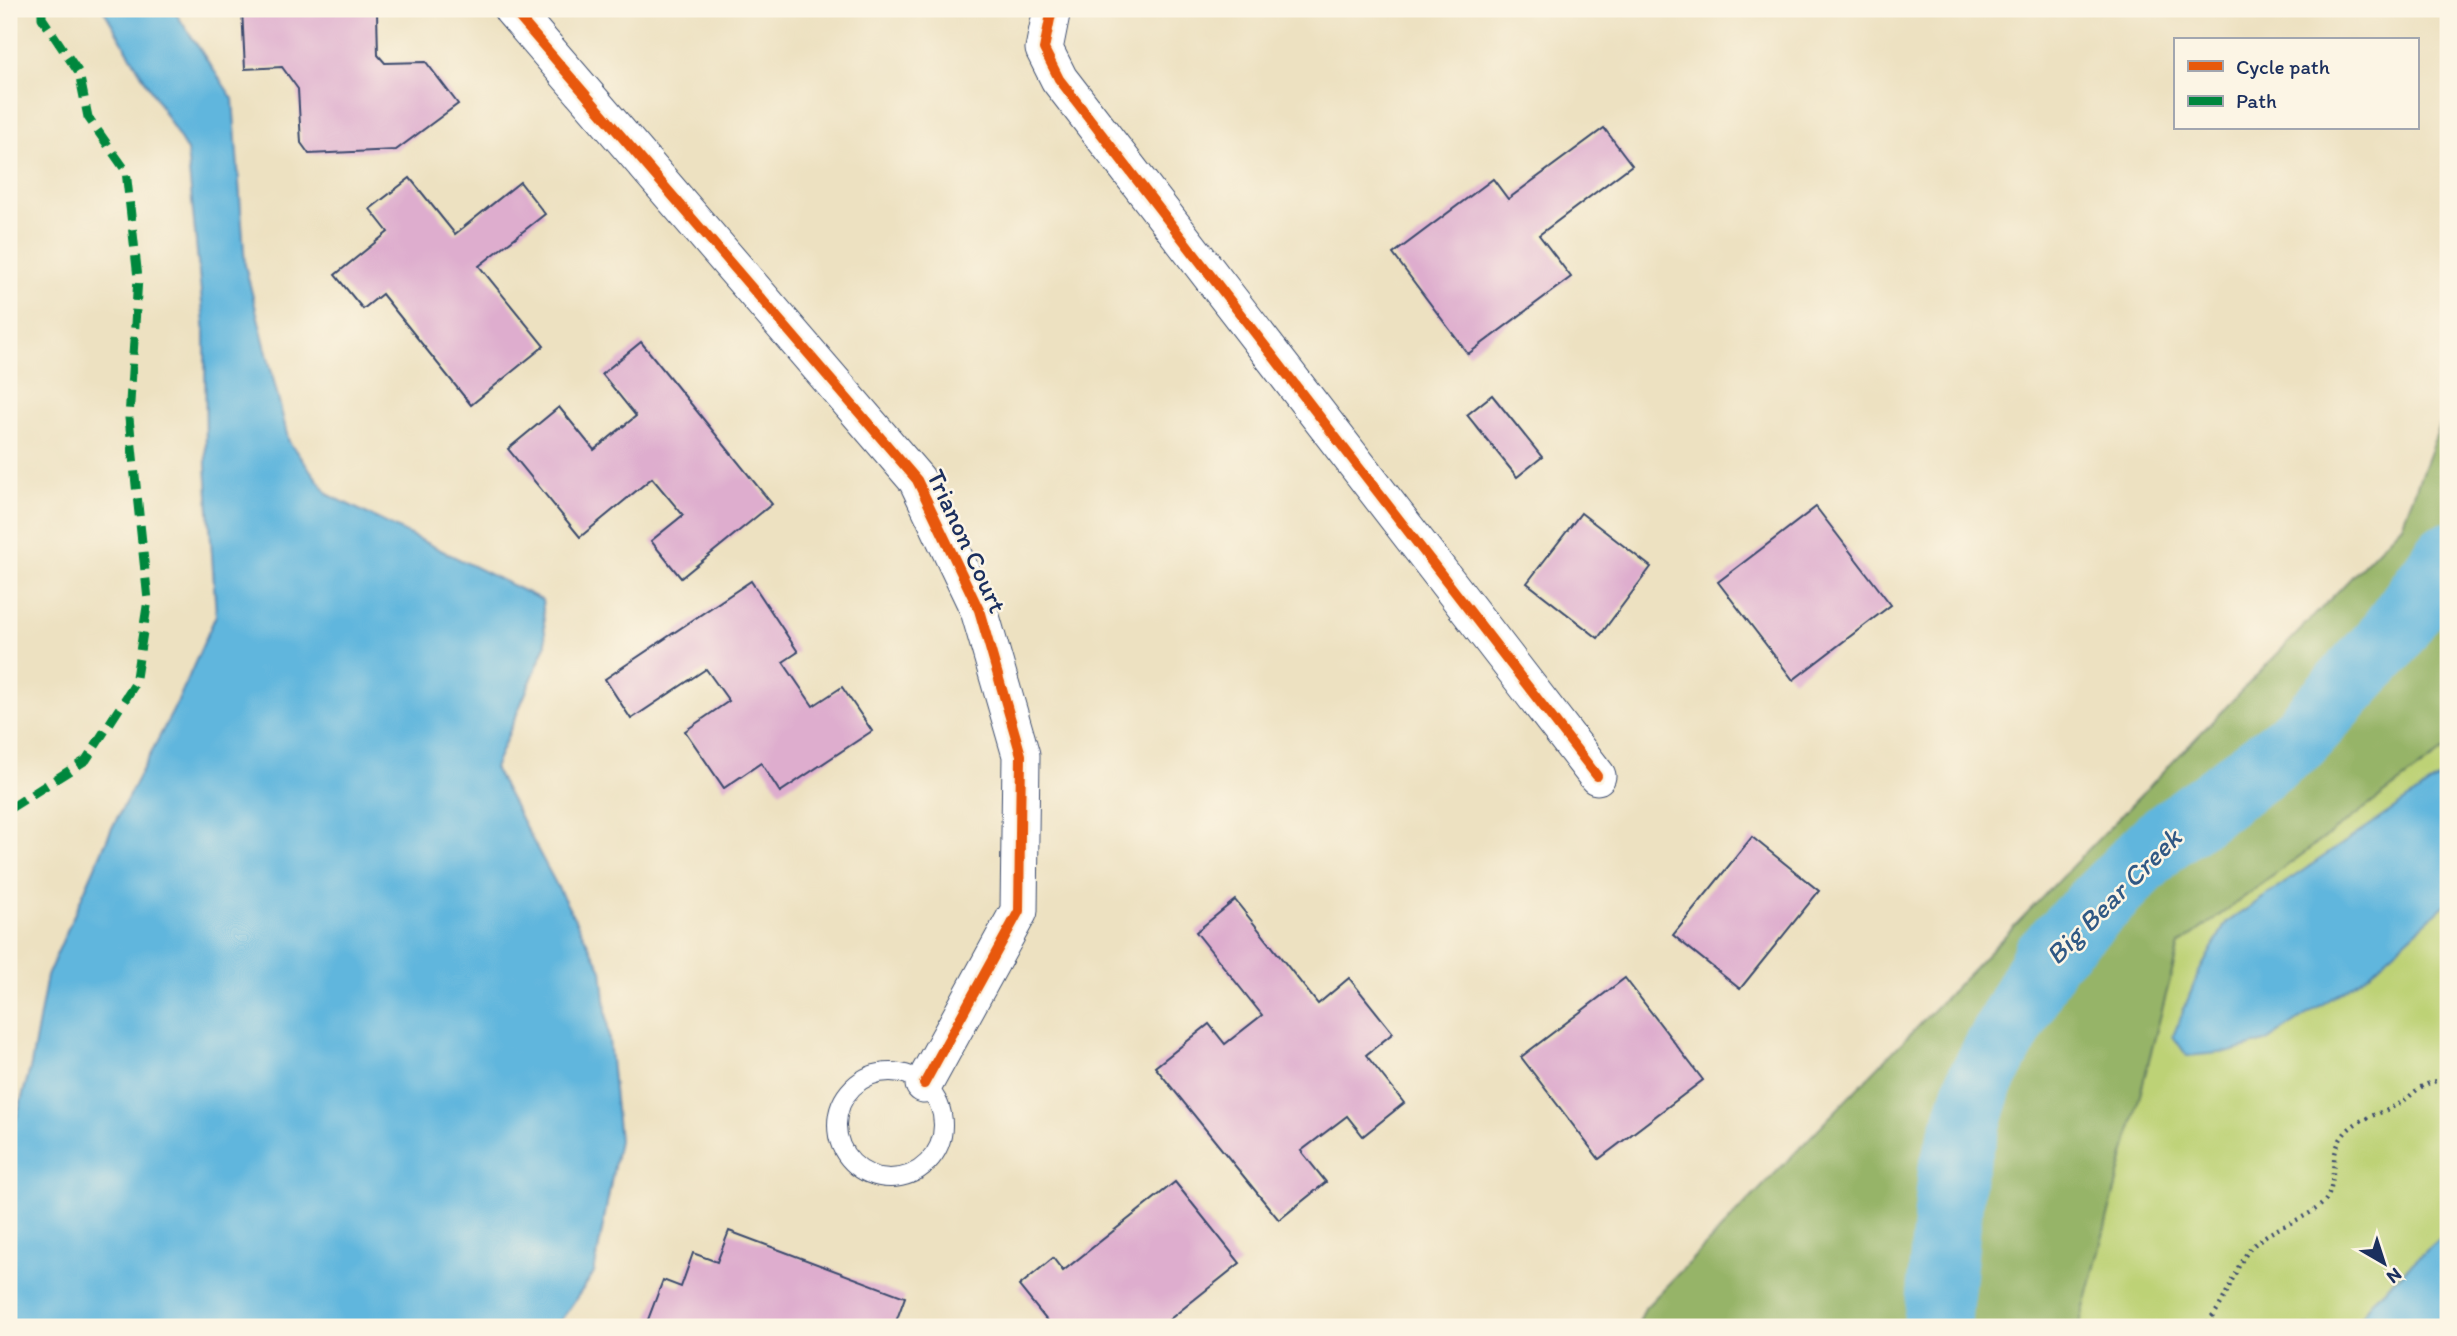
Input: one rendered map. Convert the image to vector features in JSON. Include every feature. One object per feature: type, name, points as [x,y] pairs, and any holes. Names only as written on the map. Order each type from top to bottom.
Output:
[{"type":"street","name":"Trianon Court","points":[[512,9],[917,480],[979,610],[1021,755],[1019,911],[924,1084]]},
{"type":"street","points":[[1052,9],[1044,49],[1059,79],[1597,776]]},
{"type":"lane","points":[[889,1072],[908,1075],[924,1084],[933,1094],[941,1111],[943,1129],[939,1147],[928,1162],[904,1176],[886,1178],[868,1174],[853,1163],[842,1148],[837,1130],[838,1112],[846,1095],[856,1085],[872,1076],[889,1072]]},
{"type":"path","points":[[2202,1327],[2214,1317],[2225,1299],[2235,1273],[2253,1247],[2272,1232],[2326,1200],[2334,1175],[2336,1149],[2350,1128],[2377,1112],[2401,1103],[2424,1085],[2448,1078]]},
{"type":"green space","points":[[2448,404],[2448,747],[2179,945],[2079,1327],[1637,1327],[1645,1308],[2402,525]]},
{"type":"green space","points":[[2448,747],[2448,1327],[2079,1327],[2179,945]]},
{"type":"water","points":[[103,9],[173,9],[233,99],[245,265],[289,442],[329,495],[542,600],[546,645],[494,768],[602,970],[619,1140],[594,1273],[556,1327],[9,1327],[9,1145],[31,1065],[47,976],[112,828],[178,701],[216,615],[206,466],[205,334],[187,151]]},
{"type":"water","points":[[2448,772],[2448,902],[2370,973],[2265,1042],[2230,1052],[2187,1056],[2173,1036],[2199,972],[2226,923]]},
{"type":"water","points":[[2448,1231],[2448,1327],[2354,1327],[2373,1299]]},
{"type":"building","points":[[242,9],[374,9],[377,12],[378,55],[385,63],[426,62],[458,104],[396,150],[309,154],[301,143],[298,89],[282,67],[245,69]]},
{"type":"building","points":[[1604,128],[1632,165],[1539,235],[1571,277],[1468,354],[1393,254],[1493,179],[1508,199]]},
{"type":"building","points":[[410,178],[455,234],[520,182],[545,214],[479,266],[544,346],[471,405],[382,294],[363,309],[335,275],[388,232],[370,209]]},
{"type":"building","points":[[641,342],[772,504],[681,578],[651,541],[683,515],[652,478],[580,537],[508,449],[559,407],[594,450],[636,416],[602,374]]},
{"type":"building","points":[[1492,395],[1542,457],[1517,477],[1467,415]]},
{"type":"building","points":[[1816,507],[1891,605],[1793,680],[1718,582]]},
{"type":"building","points":[[1581,513],[1651,567],[1598,638],[1527,583]]},
{"type":"building","points":[[751,581],[798,652],[783,662],[813,706],[842,687],[872,731],[780,792],[761,763],[724,788],[685,731],[729,701],[706,669],[631,719],[605,679]]},
{"type":"building","points":[[1752,837],[1819,891],[1740,989],[1673,935]]},
{"type":"building","points":[[1235,900],[1318,1004],[1349,978],[1393,1033],[1366,1055],[1404,1103],[1363,1136],[1347,1116],[1301,1151],[1326,1182],[1279,1220],[1155,1067],[1209,1024],[1225,1044],[1262,1015],[1196,932]]},
{"type":"building","points":[[1625,978],[1703,1080],[1599,1159],[1521,1057]]},
{"type":"building","points":[[1175,1182],[1240,1263],[1160,1327],[1052,1327],[1019,1286],[1053,1258],[1063,1271]]},
{"type":"building","points":[[729,1231],[905,1297],[894,1327],[646,1325],[663,1280],[681,1287],[693,1253],[717,1262]]},
{"type":"waterway","name":"Big Bear Creek","points":[[1937,1327],[1952,1171],[1980,1082],[2047,956],[2160,842],[2297,740],[2384,645],[2448,556]]},
{"type":"marked path","points":[[9,809],[86,760],[135,684],[148,600],[129,418],[138,278],[126,171],[88,117],[79,73],[42,18],[42,9]]},
{"type":"cycle path","points":[[512,9],[917,480],[979,610],[1021,755],[1019,911],[924,1084]]},
{"type":"cycle path","points":[[1052,9],[1044,49],[1059,79],[1597,776]]}]
